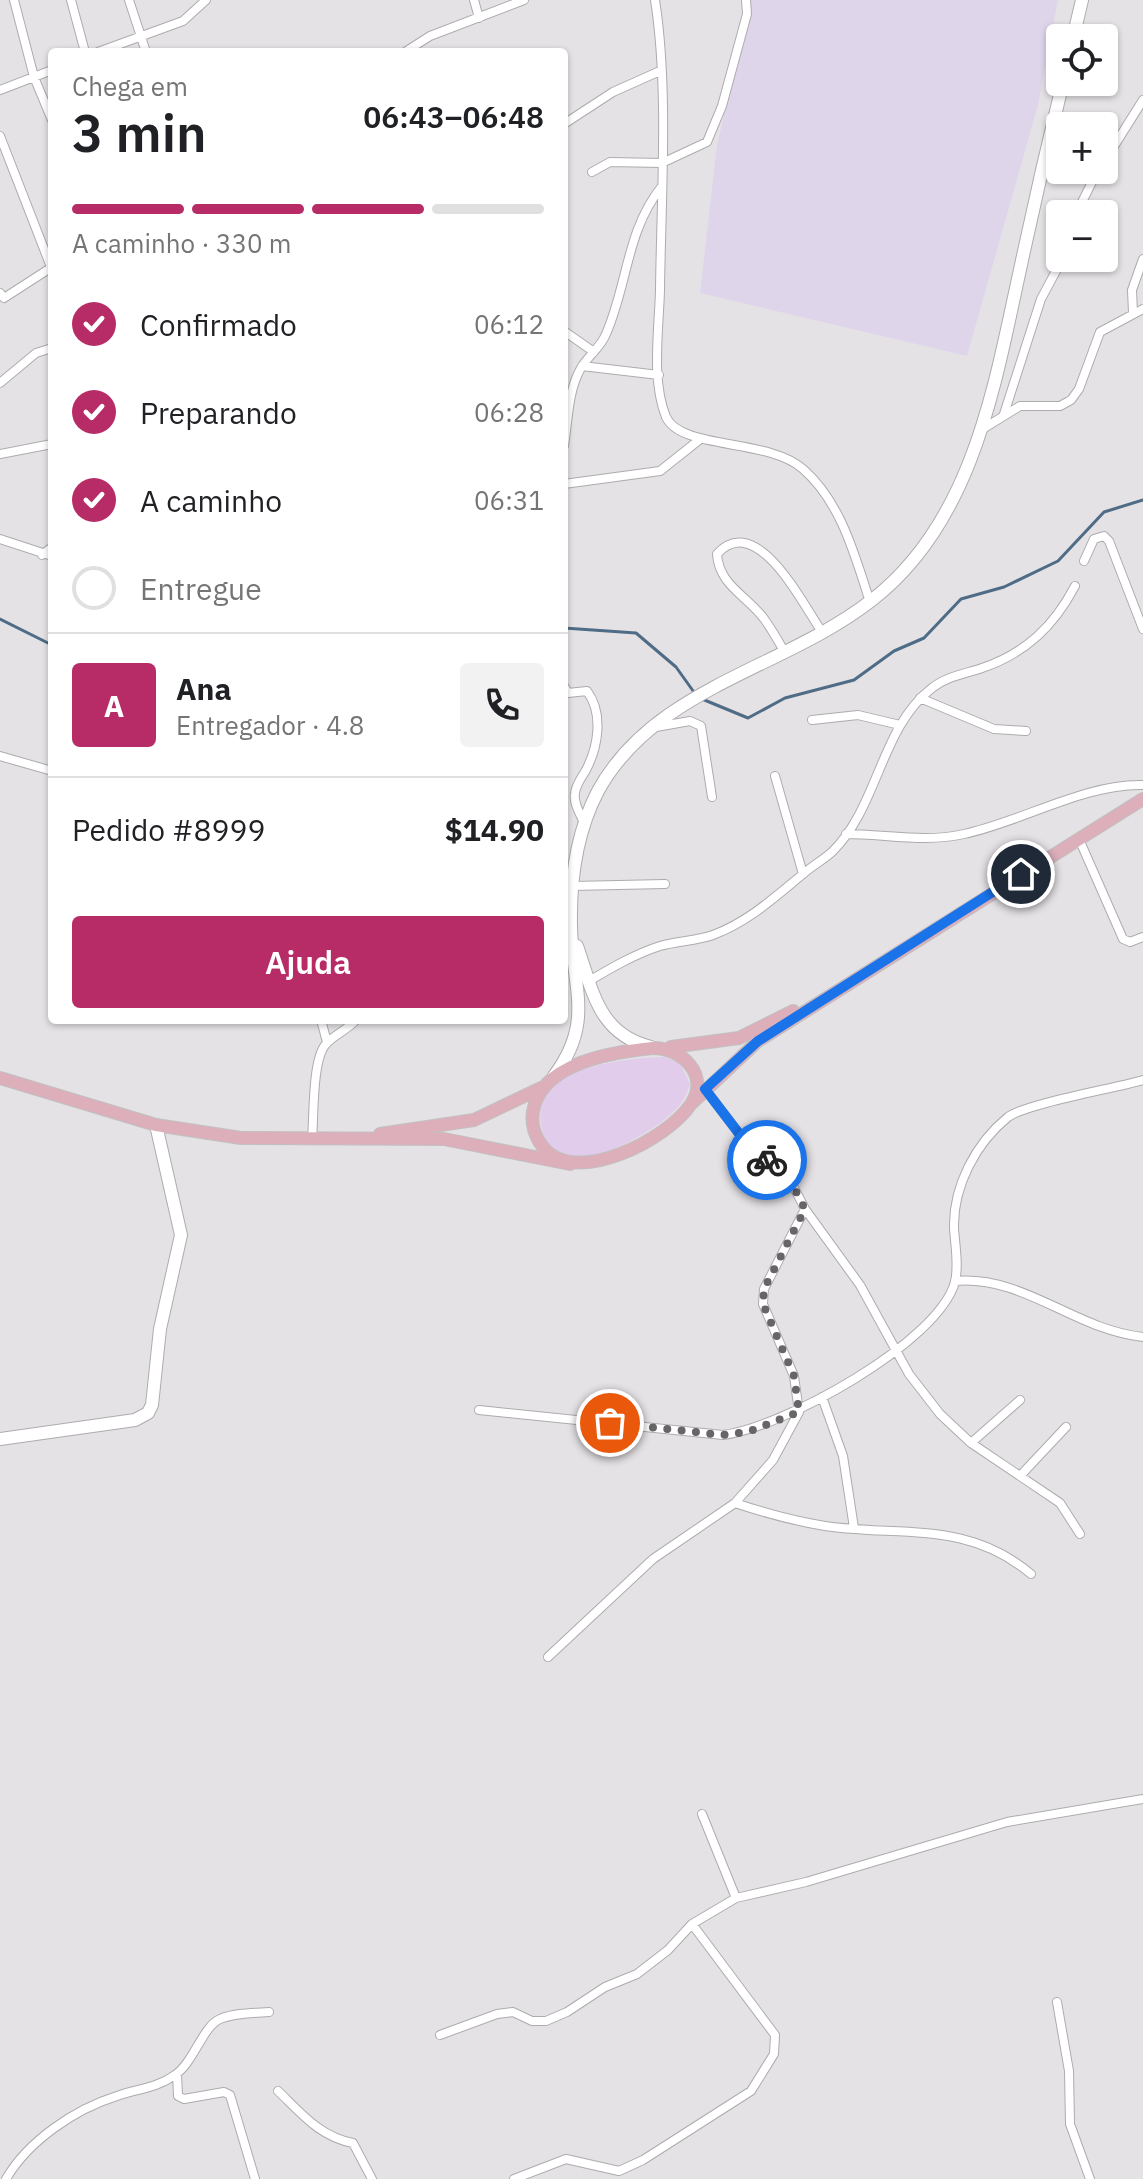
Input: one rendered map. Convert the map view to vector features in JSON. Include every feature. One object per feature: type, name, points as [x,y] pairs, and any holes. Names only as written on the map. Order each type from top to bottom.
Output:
[{"type":"main road","points":[[0,1078],[156,1125],[241,1138],[467,1142],[585,1165],[622,1152],[667,1127],[758,1041],[1143,799]]},
{"type":"main road","points":[[354,1139],[474,1120],[542,1087],[554,1076],[629,1050],[739,1038],[853,980]]},
{"type":"main road","points":[[660,1048],[678,1052],[694,1071],[696,1094],[691,1104]]},
{"type":"main road","points":[[542,1087],[532,1118],[535,1134],[543,1148],[570,1164]]},
{"type":"street","points":[[14,0],[34,77],[48,110]]},
{"type":"street","points":[[71,0],[84,48]]},
{"type":"street","points":[[129,0],[144,48]]},
{"type":"street","points":[[108,48],[183,21],[206,0]]},
{"type":"street","points":[[474,0],[479,18]]},
{"type":"street","points":[[411,48],[430,36],[524,0]]},
{"type":"street","points":[[655,0],[660,31],[662,163],[659,375],[667,418],[678,432],[699,440],[747,445],[801,466],[819,484],[837,513],[870,602]]},
{"type":"street","points":[[592,172],[610,162],[662,163],[707,142],[722,106],[747,14],[746,0]]},
{"type":"street","points":[[1076,24],[1082,0]]},
{"type":"street","points":[[568,121],[613,92],[660,71]]},
{"type":"street","points":[[0,90],[48,72]]},
{"type":"street","points":[[554,1076],[570,1055],[580,1018],[571,928],[572,886],[568,871],[584,823],[606,780],[648,728],[697,697],[785,653],[870,602],[917,557],[945,516],[969,466],[1003,347],[1060,96]]},
{"type":"street","points":[[1118,140],[1143,100]]},
{"type":"street","points":[[0,136],[48,257]]},
{"type":"street","points":[[568,420],[574,382],[582,366],[605,337],[645,207],[662,186]]},
{"type":"street","points":[[1133,313],[1132,290],[1143,259]]},
{"type":"street","points":[[0,293],[4,298],[15,294],[48,270]]},
{"type":"street","points":[[1004,414],[1041,299],[1055,272]]},
{"type":"street","points":[[980,430],[1020,406],[1060,406],[1071,400],[1079,389],[1100,332],[1143,309]]},
{"type":"street","points":[[568,334],[594,352]]},
{"type":"street","points":[[0,383],[36,353],[48,349]]},
{"type":"street","points":[[582,366],[659,375]]},
{"type":"street","points":[[568,483],[660,471],[699,440]]},
{"type":"street","points":[[0,454],[48,445]]},
{"type":"street","points":[[1084,561],[1094,539],[1104,536],[1109,541],[1143,629]]},
{"type":"street","points":[[0,539],[47,555]]},
{"type":"street","points":[[785,653],[765,619],[738,594],[718,567],[717,554],[723,548],[743,542],[764,550],[822,632]]},
{"type":"street","points":[[589,981],[658,946],[710,936],[730,928],[781,894],[832,852],[846,834],[882,769],[900,725],[920,698],[946,679],[997,663],[1035,640],[1061,613],[1075,586]]},
{"type":"street","points":[[568,693],[587,691],[596,714],[598,735],[594,754],[575,789],[574,800],[584,823]]},
{"type":"street","points":[[920,698],[994,729],[1026,731]]},
{"type":"street","points":[[812,720],[858,715],[900,725]]},
{"type":"street","points":[[648,728],[690,721],[701,726],[712,797]]},
{"type":"street","points":[[0,756],[48,770]]},
{"type":"street","points":[[775,776],[803,874]]},
{"type":"street","points":[[846,834],[921,838],[960,835],[1009,823],[1090,793],[1129,784],[1143,785]]},
{"type":"street","points":[[1079,839],[1123,939],[1130,942],[1143,937]]},
{"type":"street","points":[[572,886],[665,884]]},
{"type":"street","points":[[571,928],[606,1020],[616,1033],[632,1042],[660,1048]]},
{"type":"street","points":[[322,1024],[327,1042]]},
{"type":"street","points":[[312,1139],[319,1054],[327,1042],[352,1024]]},
{"type":"street","points":[[479,1410],[723,1435],[748,1432],[799,1412],[896,1350],[937,1314],[955,1281],[954,1205],[966,1172],[981,1146],[1010,1115],[1143,1080]]},
{"type":"street","points":[[705,1089],[747,1144],[789,1178],[805,1209],[860,1285],[909,1374],[940,1414],[971,1443],[1060,1503],[1080,1534]]},
{"type":"street","points":[[0,1439],[135,1420],[148,1413],[160,1329],[181,1235],[156,1125]]},
{"type":"street","points":[[548,1657],[653,1559],[735,1503],[773,1460],[799,1412],[794,1376],[763,1304],[764,1289],[805,1209]]},
{"type":"street","points":[[955,1281],[981,1279],[1010,1286],[1076,1319],[1143,1337]]},
{"type":"street","points":[[822,1397],[843,1456],[854,1528]]},
{"type":"street","points":[[971,1443],[1020,1400]]},
{"type":"street","points":[[1020,1476],[1066,1427]]},
{"type":"street","points":[[735,1503],[771,1515],[854,1528],[940,1534],[979,1542],[1007,1553],[1031,1574]]},
{"type":"street","points":[[440,2035],[497,2014],[513,2012],[532,2021],[557,2017],[605,1987],[637,1974],[668,1950],[692,1924],[736,1898],[806,1882],[1007,1822],[1143,1799]]},
{"type":"street","points":[[702,1814],[736,1898]]},
{"type":"street","points":[[514,2179],[566,2159],[619,2171],[643,2160],[751,2091],[774,2054],[775,2035],[692,1924]]},
{"type":"street","points":[[1057,2002],[1069,2071],[1070,2124],[1090,2179]]},
{"type":"street","points":[[6,2179],[15,2163],[40,2140],[83,2111],[177,2074],[189,2061],[210,2024],[222,2018],[269,2012]]},
{"type":"street","points":[[177,2074],[178,2096],[184,2099],[224,2092],[230,2095],[255,2179]]},
{"type":"street","points":[[278,2091],[314,2126],[336,2140],[353,2143],[372,2179]]},
{"type":"shaded area","points":[[751,0],[1058,0],[1053,24],[1046,24],[1046,63],[1038,105],[967,356],[700,293],[717,145]]},
{"type":"shaded area","points":[[665,1057],[680,1063],[690,1084],[683,1100],[666,1119],[628,1143],[589,1157],[570,1157],[550,1145],[541,1124],[541,1112],[543,1101],[557,1082],[581,1070],[609,1063]]},
{"type":"waterway","points":[[702,699],[748,718],[785,698],[854,680],[894,651],[924,638],[961,599],[1004,587],[1058,561],[1104,512],[1143,500]]},
{"type":"waterway","points":[[0,619],[48,643]]},
{"type":"waterway","points":[[568,628],[636,633],[676,667],[696,695]]},
{"type":"way so far","points":[[610,1423],[723,1435],[748,1432],[799,1412],[794,1376],[763,1304],[764,1289],[773,1268],[805,1209],[789,1178],[767,1160]]},
{"type":"route","points":[[767,1160],[747,1144],[705,1089],[740,1054],[758,1041],[1021,874]]}]
